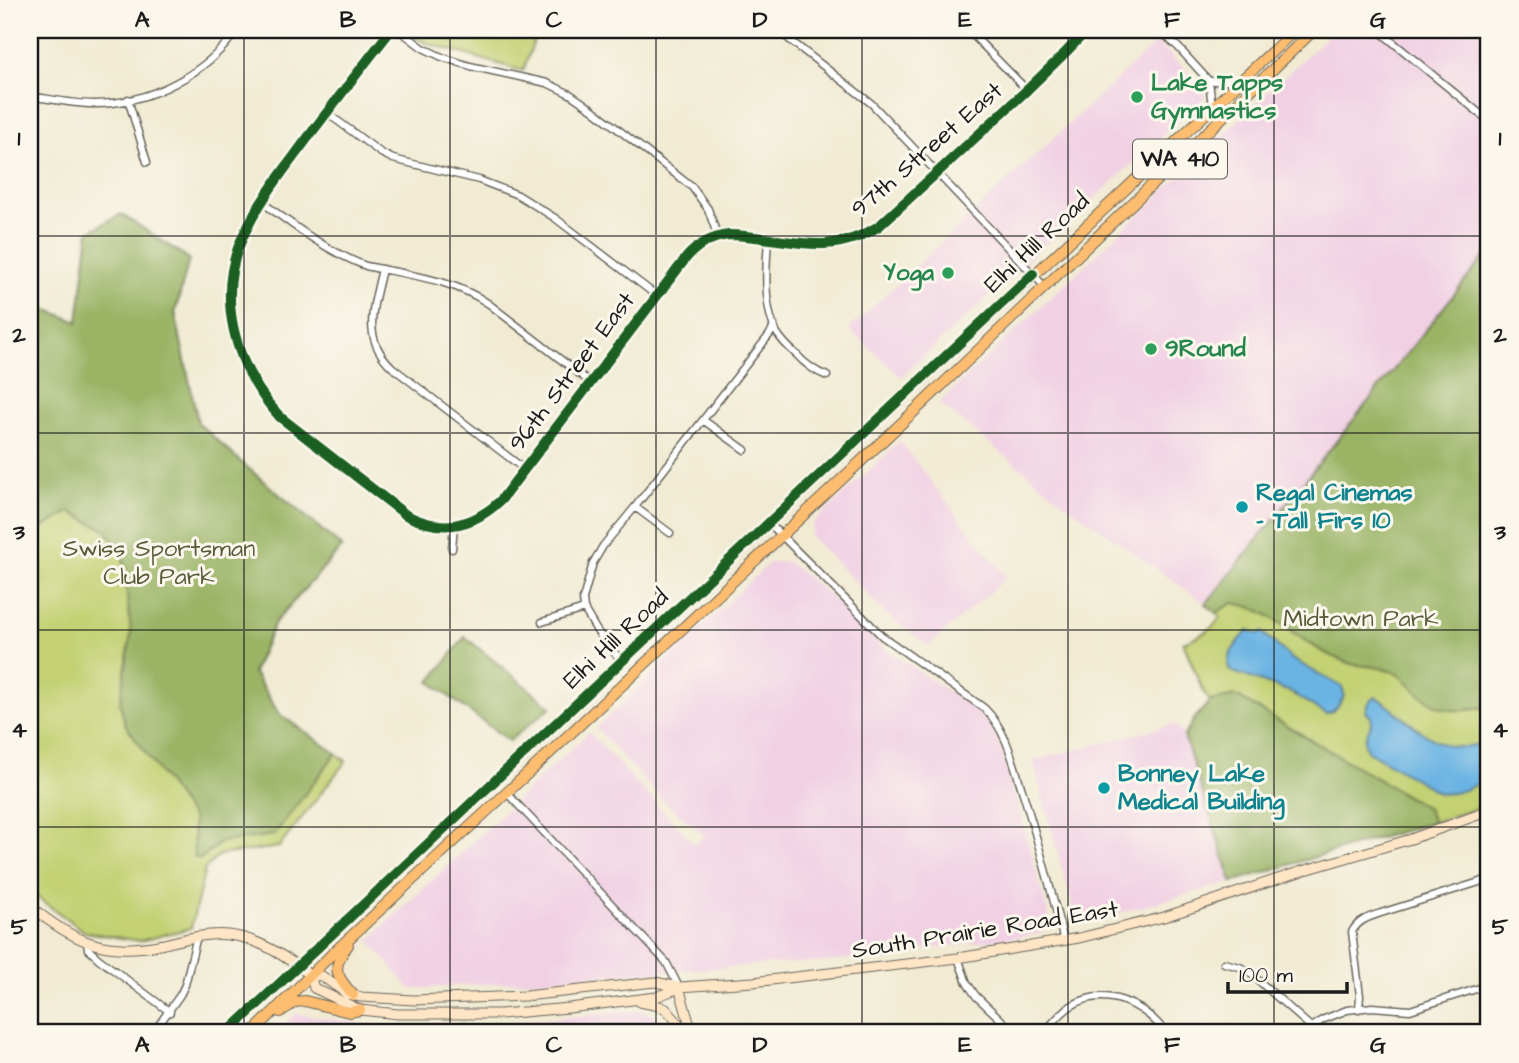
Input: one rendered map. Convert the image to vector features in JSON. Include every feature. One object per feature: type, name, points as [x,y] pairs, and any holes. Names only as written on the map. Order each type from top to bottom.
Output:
[{"type":"main road","name":"Elhi Hill Road","points":[[227,1033],[1294,30]]},
{"type":"main road","name":"Elhi Hill Road","points":[[252,1033],[310,975],[922,404],[1314,30]]},
{"type":"main road","name":"South Prairie Road East","points":[[679,987],[656,997],[500,1014],[398,1014],[360,1010],[314,988],[310,975],[322,976],[347,994],[414,1000],[525,996],[655,982],[679,987],[753,982],[958,958],[1064,941],[1164,917],[1312,867],[1411,839],[1489,811]]},
{"type":"main road","points":[[30,906],[56,926],[87,943],[118,948],[142,948],[197,936],[226,934],[273,950],[310,975]]},
{"type":"main road","points":[[353,995],[336,972],[339,958],[375,915]]},
{"type":"main road","points":[[679,987],[690,1033]]},
{"type":"main road","points":[[631,1000],[666,1009],[690,1033]]},
{"type":"main road","points":[[252,1033],[295,1002],[305,1001],[349,1012],[360,1010]]},
{"type":"street","points":[[30,125],[32,96],[94,104],[150,94],[181,80],[209,60],[237,30]]},
{"type":"street","points":[[391,30],[262,202],[243,235],[238,250],[230,304],[235,337],[248,374],[262,397],[280,417],[406,515],[423,523],[454,526],[452,549]]},
{"type":"street","points":[[399,30],[423,48],[442,57],[547,83],[570,94],[692,187],[708,209],[718,237]]},
{"type":"street","points":[[777,30],[872,104],[1044,286]]},
{"type":"street","points":[[968,30],[1027,90]]},
{"type":"street","name":"97th Street East","points":[[718,237],[734,235],[825,245],[853,240],[879,226],[1027,90],[1087,30]]},
{"type":"street","points":[[1159,30],[1209,81],[1212,107]]},
{"type":"street","points":[[1378,30],[1489,121]]},
{"type":"street","points":[[1209,81],[1240,81]]},
{"type":"street","points":[[128,99],[147,162]]},
{"type":"street","points":[[327,113],[393,159],[479,180],[518,195],[549,214],[657,296]]},
{"type":"street","points":[[262,202],[297,228],[355,262],[440,282],[470,293],[489,304],[591,383]]},
{"type":"street","name":"96th Street East","points":[[454,526],[472,521],[501,500],[689,254],[718,237]]},
{"type":"street","points":[[768,240],[766,285],[774,325],[795,354],[817,372],[827,376]]},
{"type":"street","points":[[382,269],[371,328],[380,354],[393,368],[524,469]]},
{"type":"street","points":[[622,662],[597,631],[584,609],[583,599],[593,563],[603,546],[770,334],[774,325]]},
{"type":"street","points":[[703,420],[745,450]]},
{"type":"street","points":[[635,507],[670,533]]},
{"type":"street","points":[[769,523],[882,636],[992,715],[1008,746],[1035,828],[1064,941]]},
{"type":"street","points":[[542,622],[584,609]]},
{"type":"street","points":[[506,792],[666,962],[679,987]]},
{"type":"street","points":[[1359,1009],[1360,996],[1352,932],[1355,926],[1381,913],[1489,879]]},
{"type":"street","points":[[153,1033],[177,1002],[185,985],[197,936]]},
{"type":"street","points":[[87,943],[88,949],[100,959],[170,1012]]},
{"type":"street","points":[[958,958],[975,996],[1015,1033]]},
{"type":"street","points":[[1224,963],[1250,973],[1311,1027]]},
{"type":"street","points":[[1304,1033],[1333,1015],[1348,1010],[1372,1007],[1410,1010],[1489,985]]},
{"type":"street","points":[[1044,1033],[1069,1008],[1096,998],[1118,999],[1134,1004],[1166,1033]]},
{"type":"shaded area","points":[[1334,30],[1489,30],[1489,251],[1206,604],[1068,506],[939,403]]},
{"type":"shaded area","points":[[1157,42],[1202,86],[1205,97],[901,377],[849,329]]},
{"type":"shaded area","points":[[900,441],[1007,577],[928,646],[886,614],[810,536],[814,522]]},
{"type":"shaded area","points":[[787,561],[828,594],[885,649],[966,703],[985,719],[997,738],[1007,768],[1050,920],[1039,934],[828,962],[410,989],[369,940],[589,732],[694,844],[705,836],[661,799],[596,728],[769,563]]},
{"type":"shaded area","points":[[1175,724],[1184,736],[1232,882],[1086,922],[1074,912],[1033,761]]},
{"type":"shaded area","points":[[637,1011],[650,1013],[664,1021],[670,1033],[273,1033],[296,1014],[410,1031]]},
{"type":"green space","points":[[408,30],[538,30],[523,71],[426,43]]},
{"type":"green space","name":"Swiss Sportsman Club Park","points":[[121,214],[189,259],[175,313],[198,423],[342,547],[275,622],[253,672],[279,714],[346,761],[279,847],[219,855],[205,869],[191,928],[140,941],[85,932],[30,892],[30,303],[78,322],[89,232]]},
{"type":"green space","name":"Swiss Sportsman Club Park","points":[[121,214],[189,259],[175,313],[198,423],[342,547],[275,622],[253,672],[279,714],[336,753],[274,835],[221,842],[201,859],[194,857],[193,819],[125,724],[120,703],[131,634],[123,557],[106,530],[70,512],[30,532],[30,303],[78,322],[89,232]]},
{"type":"green space","name":"Midtown Park","points":[[1489,251],[1489,805],[1433,822],[1427,808],[1236,696],[1210,701],[1203,691],[1183,642],[1204,633],[1221,617],[1206,604]]},
{"type":"green space","name":"Midtown Park","points":[[1489,251],[1489,706],[1460,711],[1428,701],[1394,672],[1352,664],[1320,650],[1260,611],[1233,603],[1216,613],[1206,604]]},
{"type":"green space","points":[[465,637],[551,707],[509,741],[430,682]]},
{"type":"green space","points":[[1236,696],[1427,808],[1433,822],[1232,882],[1184,736],[1210,701]]},
{"type":"water","points":[[1248,630],[1258,634],[1262,632],[1292,659],[1342,687],[1340,704],[1326,714],[1288,691],[1230,671],[1230,655]]},
{"type":"water","points":[[1376,697],[1439,742],[1462,747],[1489,741],[1489,777],[1459,792],[1439,793],[1368,751],[1365,740],[1372,722],[1366,712],[1370,701]]},
{"type":"cycle path","points":[[391,30],[306,140],[257,209],[235,258],[230,306],[241,354],[264,398],[280,417],[406,515],[419,521],[444,526],[479,517],[501,500],[695,249],[711,239],[729,235],[806,244],[841,242],[879,226],[1027,90],[1087,30]]},
{"type":"cycle path","points":[[227,1033],[1033,274]]},
{"type":"place","name":"Lake Tapps Gymnastics","points":[[1137,97]]},
{"type":"place","name":"Yoga","points":[[948,273]]},
{"type":"place","name":"9Round","points":[[1151,349]]},
{"type":"place","name":"Regal Cinemas - Tall Firs 10","points":[[1242,507]]},
{"type":"place","name":"Bonney Lake Medical Building","points":[[1104,788]]}]
